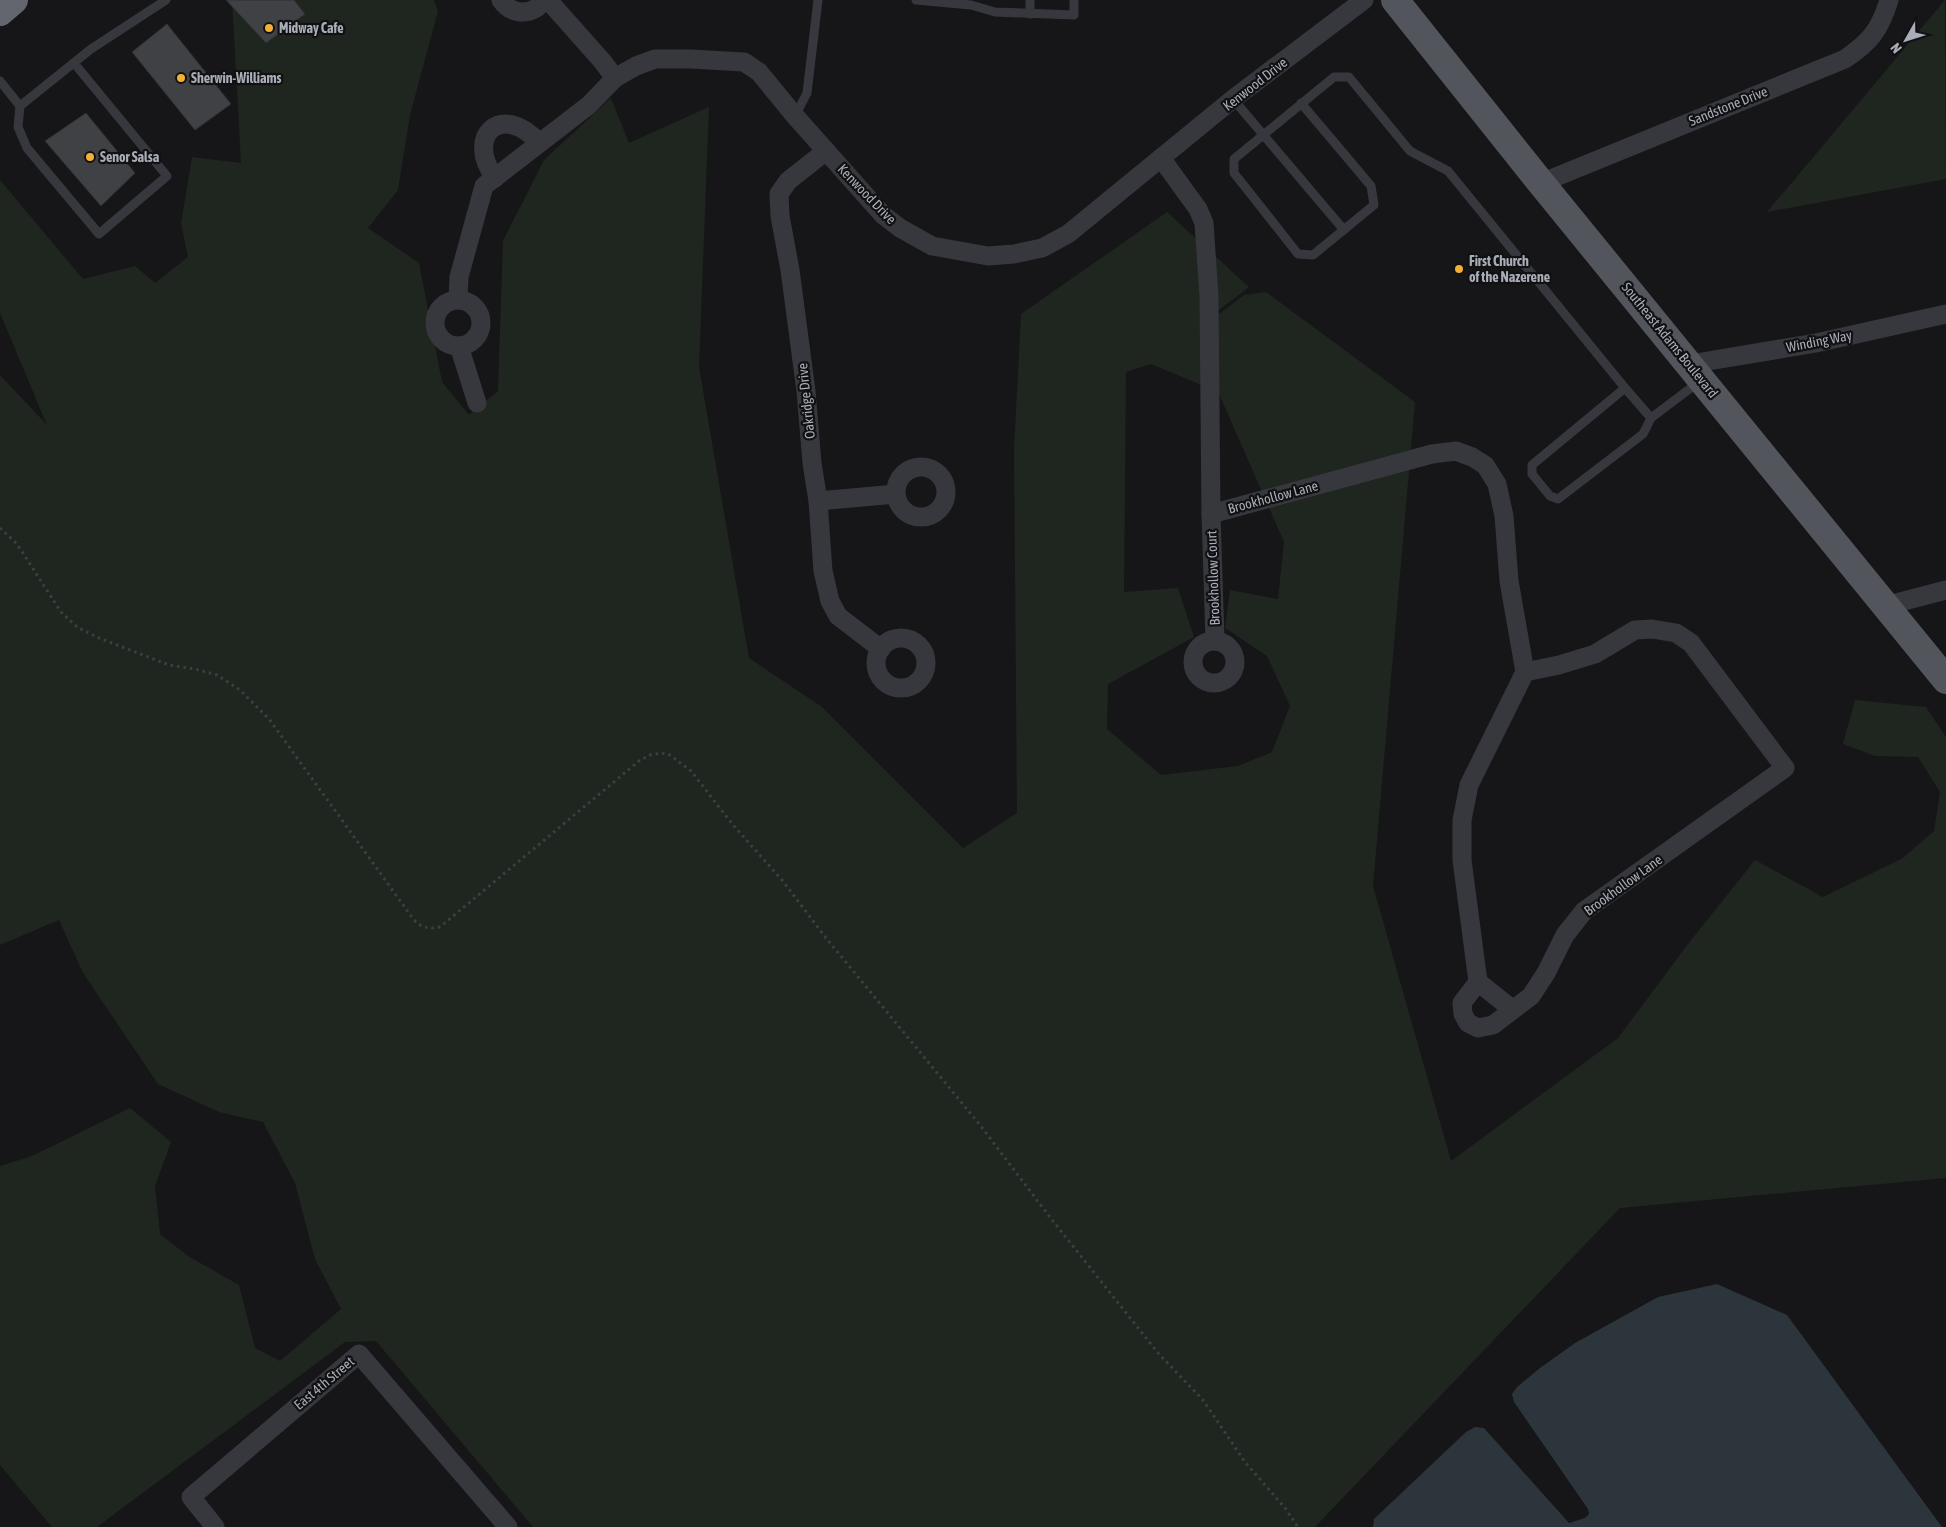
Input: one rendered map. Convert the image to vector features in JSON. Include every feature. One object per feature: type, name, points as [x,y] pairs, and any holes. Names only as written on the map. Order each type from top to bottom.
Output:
[{"type":"highway","points":[[0,12],[14,0]]},
{"type":"main road","name":"Southeast Adams Boulevard","points":[[1395,0],[1541,183],[1946,680]]},
{"type":"street","points":[[501,0],[511,9],[519,12],[535,10],[546,0],[603,62],[615,78]]},
{"type":"street","name":"Kenwood Drive","points":[[458,300],[459,277],[484,186],[589,105],[615,78],[655,59],[691,58],[744,62],[759,72],[795,116],[883,215],[900,228],[932,246],[988,256],[1014,254],[1042,248],[1068,234],[1233,100],[1364,0]]},
{"type":"street","name":"Sandstone Drive","points":[[1541,183],[1845,59],[1865,45],[1875,33],[1889,0]]},
{"type":"street","points":[[495,178],[487,168],[483,144],[491,130],[498,124],[513,124],[533,136],[539,143]]},
{"type":"street","name":"Oakridge Drive","points":[[826,151],[788,181],[779,194],[780,216],[791,279],[818,501],[823,571],[830,602],[838,616],[881,649]]},
{"type":"street","name":"Brookhollow Lane","points":[[1161,158],[1198,209],[1204,222],[1209,296],[1211,514],[1432,454],[1456,451],[1472,457],[1485,465],[1496,484],[1504,516],[1509,581],[1525,672],[1559,665],[1595,654],[1634,630],[1652,628],[1676,633],[1691,643],[1697,650],[1785,768],[1584,911],[1565,935],[1546,973],[1531,996],[1493,1025],[1478,1028],[1468,1023],[1463,1014],[1462,1003],[1478,982]]},
{"type":"street","points":[[458,300],[469,302],[475,307],[481,321],[481,328],[473,341],[459,346],[445,342],[436,330],[435,322],[441,308],[447,303],[458,300]]},
{"type":"street","name":"Winding Way","points":[[1696,372],[1946,314]]},
{"type":"street","points":[[459,346],[477,402]]},
{"type":"street","points":[[818,501],[896,494]]},
{"type":"street","name":"Brookhollow Court","points":[[1211,514],[1215,641]]},
{"type":"street","points":[[1886,606],[1946,590]]},
{"type":"street","points":[[1512,1009],[1478,982],[1462,860],[1462,820],[1469,785],[1525,672]]},
{"type":"street","name":"East 4th Street","points":[[215,1527],[191,1497],[360,1354],[508,1527]]},
{"type":"lane","points":[[20,106],[91,49],[166,0]]},
{"type":"lane","points":[[795,116],[807,93],[818,0]]},
{"type":"lane","points":[[916,0],[971,2],[995,12],[1074,15],[1074,0]]},
{"type":"lane","points":[[1030,0],[1030,14]]},
{"type":"lane","points":[[0,81],[20,106],[18,127],[27,148],[99,234],[168,176],[74,63]]},
{"type":"lane","points":[[1302,103],[1371,186],[1374,205],[1313,256],[1298,254],[1234,173],[1234,159],[1302,103],[1334,77],[1349,77],[1410,151],[1448,171],[1651,418]]},
{"type":"lane","points":[[1233,100],[1344,230]]},
{"type":"lane","points":[[1625,388],[1532,465],[1532,474],[1550,496],[1558,499],[1642,434],[1651,418],[1696,372]]},
{"type":"path","points":[[0,528],[17,544],[61,612],[77,627],[99,638],[169,665],[195,669],[217,676],[240,690],[269,719],[420,926],[430,929],[440,927],[639,761],[650,754],[662,753],[670,755],[683,763],[732,825],[782,880],[826,938],[980,1125],[1049,1216],[1158,1353],[1203,1400],[1245,1462],[1285,1508],[1298,1527]]},
{"type":"shaded area","points":[[232,0],[434,0],[438,11],[410,115],[398,190],[368,228],[419,263],[442,382],[469,415],[498,391],[503,241],[544,160],[611,98],[629,143],[709,107],[699,367],[749,658],[822,707],[963,848],[1017,813],[1014,450],[1021,314],[1167,212],[1249,287],[1201,324],[1209,388],[1151,364],[1126,372],[1124,592],[1178,588],[1194,637],[1108,684],[1107,729],[1161,775],[1238,766],[1272,752],[1290,706],[1267,656],[1225,628],[1230,590],[1278,599],[1284,542],[1209,371],[1215,317],[1244,295],[1266,292],[1415,402],[1373,886],[1451,1161],[1618,1038],[1688,944],[1755,860],[1823,897],[1903,858],[1934,831],[1940,792],[1918,757],[1875,756],[1843,744],[1855,700],[1926,707],[1946,737],[1946,1178],[1620,1208],[1315,1527],[533,1527],[376,1341],[345,1342],[97,1527],[52,1527],[0,1465],[0,1166],[32,1156],[130,1108],[171,1142],[155,1186],[160,1234],[188,1256],[239,1285],[255,1348],[280,1361],[341,1309],[315,1259],[295,1183],[263,1122],[219,1112],[158,1084],[83,973],[59,920],[0,945],[0,375],[47,425],[0,313],[0,180],[83,279],[135,266],[155,283],[188,257],[181,223],[192,157],[241,163]]},
{"type":"shaded area","points":[[1945,0],[1946,179],[1767,212]]},
{"type":"shaded area","points":[[1717,1284],[1787,1315],[1942,1527],[1373,1527],[1374,1519],[1466,1432],[1475,1427],[1484,1428],[1569,1523],[1585,1518],[1589,1514],[1588,1509],[1514,1402],[1512,1394],[1517,1387],[1540,1368],[1575,1343],[1658,1297]]},
{"type":"building","name":"Midway Cafe","points":[[226,0],[294,0],[305,14],[266,43]]},
{"type":"building","name":"Sherwin-Williams","points":[[167,24],[231,104],[195,130],[132,52]]},
{"type":"building","name":"Senor Salsa","points":[[86,113],[135,173],[101,206],[45,141]]},
{"type":"place","name":"Midway Cafe","points":[[269,28]]},
{"type":"place","name":"Sherwin-Williams","points":[[181,78]]},
{"type":"place","name":"Senor Salsa","points":[[90,157]]},
{"type":"place","name":"First Church of the Nazerene","points":[[1459,269]]}]
